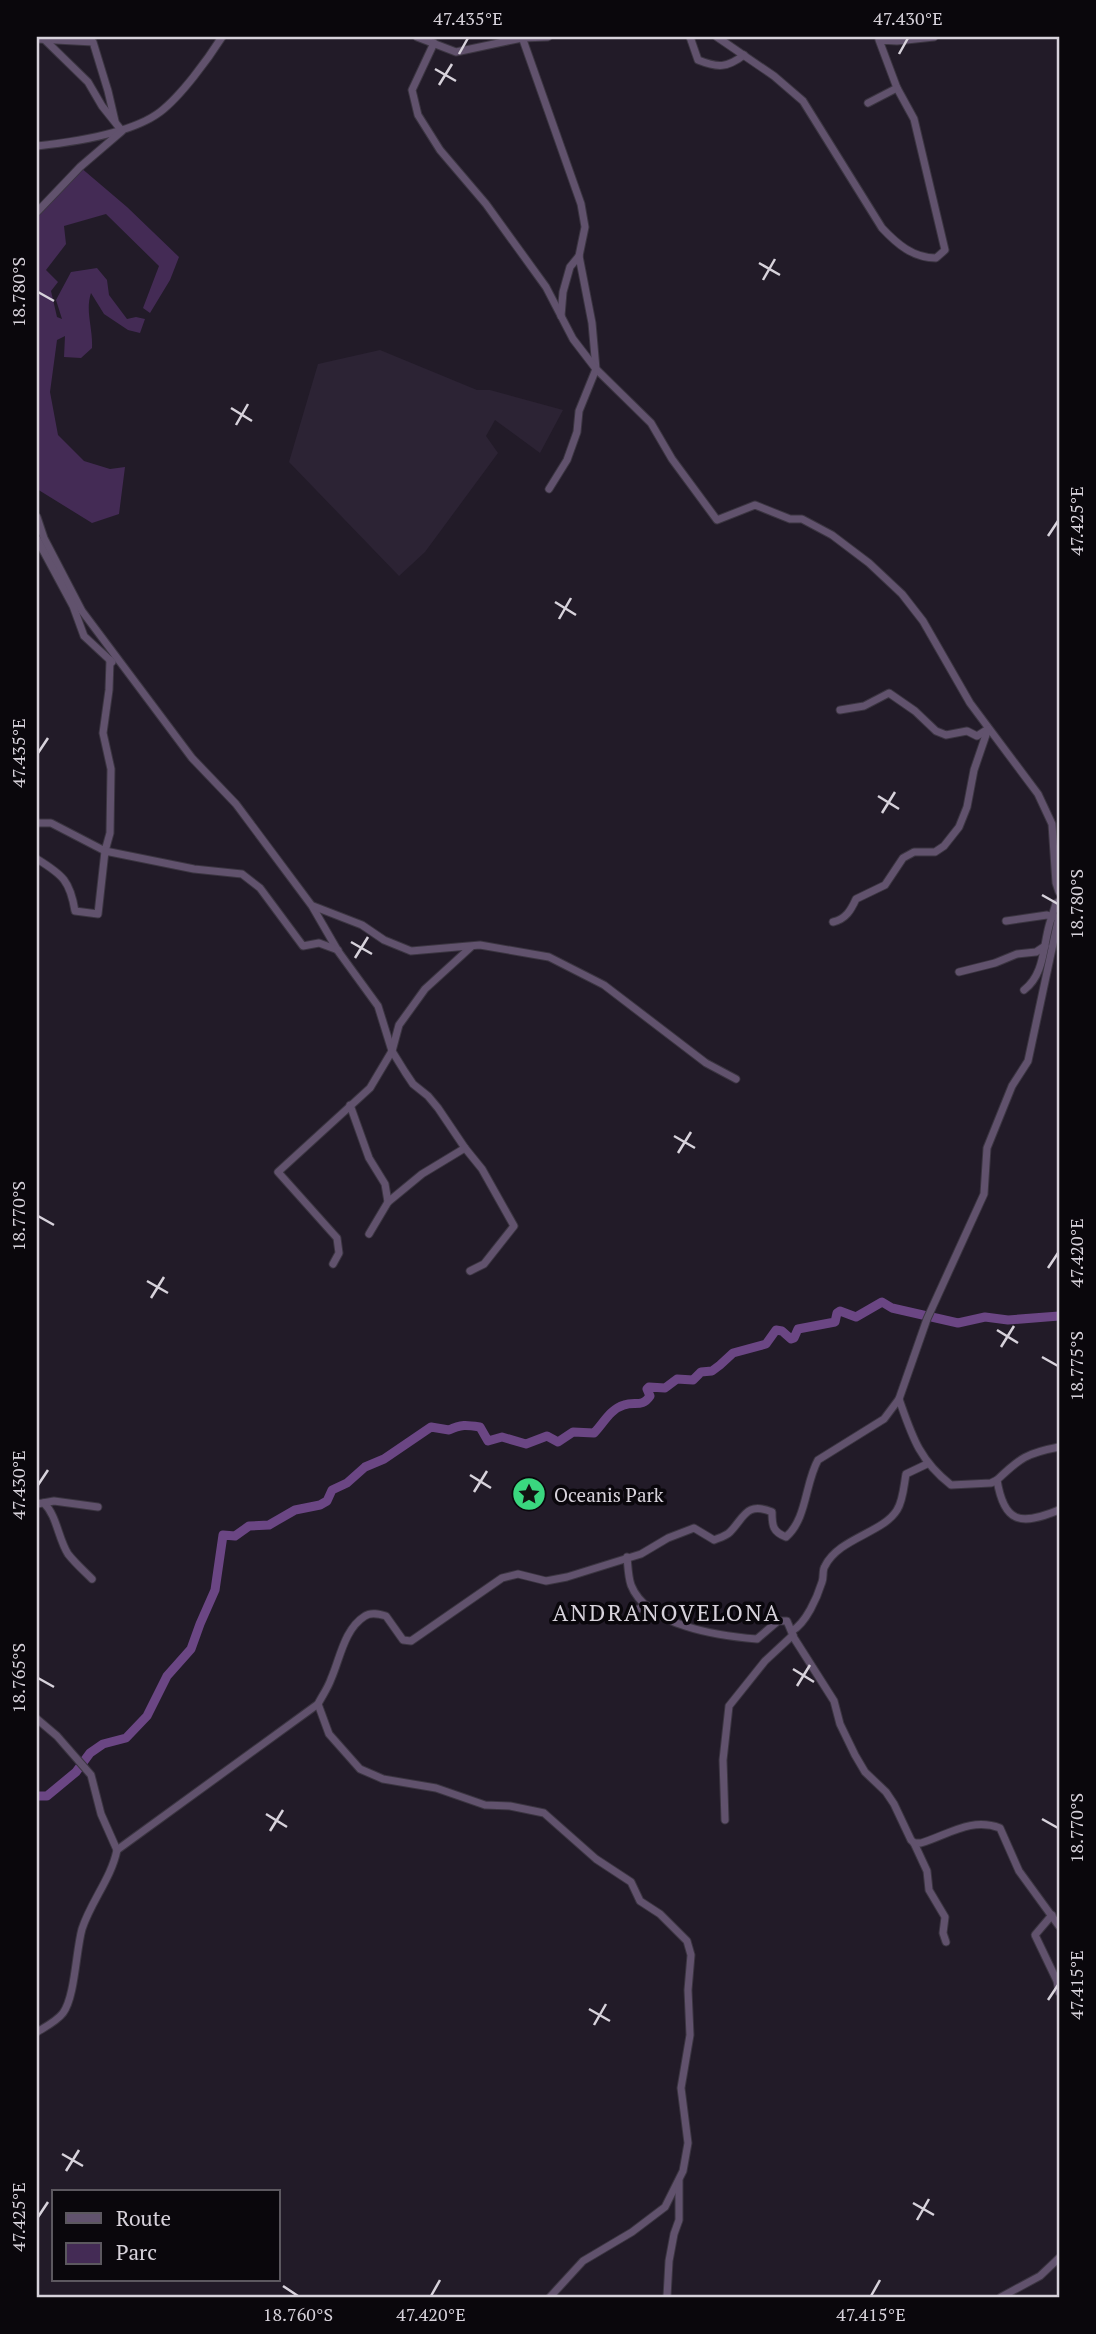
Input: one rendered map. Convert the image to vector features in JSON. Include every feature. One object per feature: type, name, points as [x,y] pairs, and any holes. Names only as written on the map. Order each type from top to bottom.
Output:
[{"type":"street","points":[[37,146],[122,131],[144,122],[162,111],[211,54],[222,37]]},
{"type":"street","points":[[417,37],[456,52],[522,38],[548,37]]},
{"type":"street","points":[[690,37],[698,60],[719,68],[731,65],[744,55]]},
{"type":"street","points":[[718,37],[774,76],[803,101],[882,228],[897,244],[922,258],[936,258],[945,250],[914,119],[897,88],[878,40],[934,37]]},
{"type":"street","points":[[522,38],[581,204],[585,227],[579,256],[592,323],[596,369],[579,411],[577,432],[567,460],[549,489]]},
{"type":"street","points":[[41,40],[88,82],[102,106],[122,131]]},
{"type":"street","points":[[41,40],[93,42],[115,122]]},
{"type":"street","points":[[434,43],[412,90],[418,115],[440,150],[486,204],[546,287],[573,339],[596,369],[651,423],[672,459],[717,520],[755,505],[790,519],[802,519],[832,535],[902,594],[923,621],[970,703],[1031,784],[1052,824],[1059,892]]},
{"type":"street","points":[[868,103],[897,88]]},
{"type":"street","points":[[37,212],[80,167],[122,131]]},
{"type":"street","points":[[561,317],[570,267],[579,256]]},
{"type":"street","points":[[37,517],[44,538],[82,611],[192,758],[236,804],[312,906],[338,951],[378,1006],[392,1051],[413,1084],[438,1108],[482,1169],[514,1226],[484,1264],[470,1271]]},
{"type":"street","points":[[37,539],[73,606],[84,636],[126,673]]},
{"type":"street","points":[[37,859],[54,869],[71,888],[75,911],[98,914],[105,851],[110,833],[111,769],[103,733],[110,690],[110,660]]},
{"type":"street","points":[[840,710],[864,706],[889,693],[915,711],[936,731],[946,735],[967,731],[977,736],[988,729]]},
{"type":"street","points":[[833,922],[850,912],[856,899],[885,885],[903,858],[914,852],[936,852],[944,846],[959,827],[967,807],[974,770],[988,729]]},
{"type":"street","points":[[37,823],[51,823],[105,851],[130,858],[242,874],[260,888],[303,946],[319,943],[338,951]]},
{"type":"street","points":[[37,2032],[63,2014],[68,2002],[82,1930],[107,1881],[117,1850],[318,1704],[331,1681],[339,1655],[353,1628],[366,1615],[386,1616],[403,1640],[411,1641],[502,1578],[518,1574],[546,1581],[558,1579],[641,1554],[668,1538],[694,1528],[714,1540],[729,1533],[748,1511],[764,1509],[772,1512],[772,1526],[777,1533],[786,1537],[794,1530],[812,1471],[818,1460],[884,1419],[899,1399],[929,1316],[984,1194],[987,1148],[1012,1086],[1028,1061],[1056,917],[1056,903],[1059,902]]},
{"type":"street","points":[[312,906],[362,925],[384,940],[411,951],[480,945],[549,957],[604,985],[706,1063],[736,1079]]},
{"type":"street","points":[[1006,921],[1047,915],[1056,917]]},
{"type":"street","points":[[1024,990],[1032,984],[1037,974],[1056,917]]},
{"type":"street","points":[[959,972],[1017,954],[1036,951],[1046,945]]},
{"type":"street","points":[[333,1264],[339,1253],[337,1238],[278,1172],[370,1088],[392,1051],[399,1025],[425,989],[471,946]]},
{"type":"street","points":[[350,1105],[369,1158],[385,1184],[388,1202]]},
{"type":"street","points":[[369,1234],[388,1202],[422,1174],[465,1148]]},
{"type":"street","points":[[899,1399],[927,1464],[951,1485],[991,1483],[1020,1459],[1035,1452],[1059,1447]]},
{"type":"street","points":[[725,1820],[723,1760],[729,1706],[733,1698],[807,1615],[823,1580],[824,1566],[839,1550],[887,1520],[898,1510],[906,1474],[927,1464]]},
{"type":"street","points":[[997,1480],[1001,1504],[1011,1515],[1028,1520],[1059,1510]]},
{"type":"street","points":[[41,1504],[54,1501],[98,1507]]},
{"type":"street","points":[[41,1504],[51,1509],[58,1534],[69,1555],[92,1579]]},
{"type":"street","points":[[627,1557],[630,1583],[647,1606],[682,1626],[732,1637],[759,1638],[784,1619],[834,1701],[840,1724],[855,1755],[865,1772],[890,1798],[914,1843],[927,1871],[929,1890],[945,1917],[943,1933],[946,1942]]},
{"type":"street","points":[[632,1611],[647,1606]]},
{"type":"street","points":[[318,1704],[329,1734],[360,1769],[383,1779],[436,1787],[485,1805],[510,1806],[544,1813],[581,1848],[631,1882],[640,1901],[660,1914],[687,1941],[691,1955],[688,1990],[690,2035],[681,2088],[688,2143],[683,2171],[665,2207],[632,2232],[583,2261],[550,2297]]},
{"type":"street","points":[[37,1719],[57,1736],[91,1775],[101,1814],[117,1850]]},
{"type":"street","points":[[914,1843],[929,1841],[966,1825],[992,1825],[1000,1828],[1019,1871],[1059,1926]]},
{"type":"street","points":[[1052,1915],[1035,1935],[1057,1981],[1059,1992]]},
{"type":"street","points":[[667,2297],[671,2247],[679,2220],[678,2180]]},
{"type":"street","points":[[1001,2297],[1040,2276],[1059,2258]]},
{"type":"street","points":[[559,2286],[559,2297]]},
{"type":"shaded area","points":[[380,350],[477,390],[490,390],[563,410],[540,453],[495,420],[486,436],[498,453],[425,552],[399,576],[289,462],[318,364]]},
{"type":"green space","points":[[80,167],[179,257],[170,280],[150,313],[143,308],[159,266],[106,214],[64,226],[66,244],[46,270],[58,282],[51,291],[57,317],[62,319],[56,300],[71,272],[97,268],[107,280],[109,295],[127,319],[145,319],[140,333],[128,330],[104,314],[91,293],[89,306],[92,348],[81,358],[64,357],[65,336],[57,340],[50,392],[58,435],[84,461],[110,469],[125,467],[119,514],[92,523],[37,489],[37,215]]},
{"type":"waterway","points":[[37,1796],[47,1796],[76,1772],[90,1753],[103,1744],[126,1738],[147,1716],[167,1676],[191,1649],[215,1590],[223,1535],[235,1536],[249,1526],[269,1525],[295,1510],[320,1505],[327,1501],[332,1490],[347,1483],[365,1467],[384,1459],[431,1427],[449,1430],[464,1426],[480,1427],[488,1441],[502,1437],[526,1444],[547,1436],[558,1442],[573,1432],[594,1433],[619,1407],[647,1400],[650,1396],[647,1389],[649,1387],[665,1388],[677,1379],[693,1380],[701,1372],[712,1371],[733,1353],[766,1344],[776,1330],[782,1331],[791,1339],[798,1329],[835,1322],[840,1311],[856,1317],[882,1302],[892,1308],[958,1323],[985,1317],[1008,1320],[1059,1316]]},
{"type":"place","name":"Oceanis Park","points":[[529,1494]]},
{"type":"district","name":"ANDRANOVELONA","points":[[667,1612]]}]
